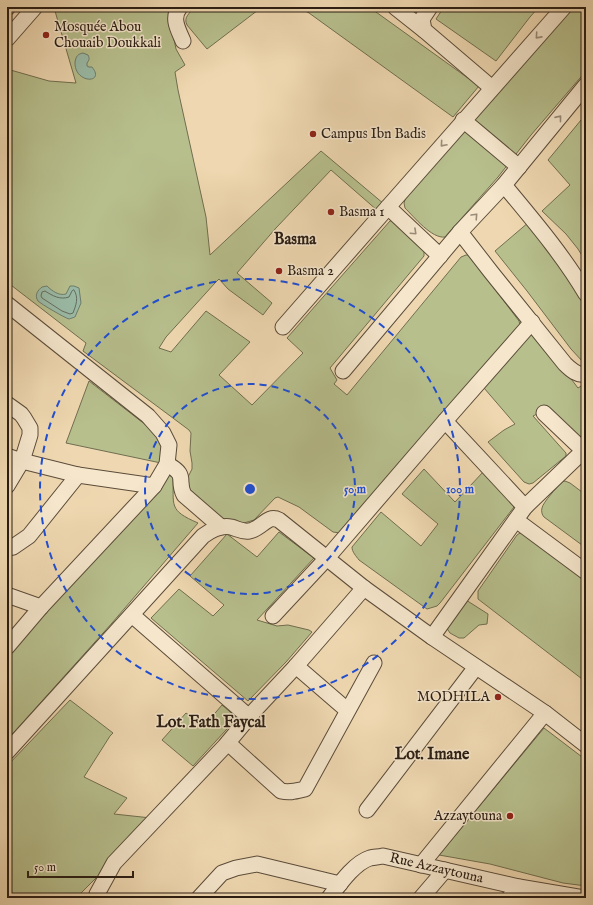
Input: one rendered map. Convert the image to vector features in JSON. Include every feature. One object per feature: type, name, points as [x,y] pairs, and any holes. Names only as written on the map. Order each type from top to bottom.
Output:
[{"type":"street","points":[[7,39],[35,7]]},
{"type":"street","points":[[180,7],[177,11],[176,17],[177,26],[183,41]]},
{"type":"street","points":[[395,7],[492,88]]},
{"type":"street","points":[[424,30],[422,20],[430,7]]},
{"type":"street","points":[[283,327],[463,120],[564,7]]},
{"type":"street","points":[[344,371],[460,232],[504,185],[586,85]]},
{"type":"street","points":[[463,120],[519,167]]},
{"type":"street","points":[[504,185],[560,254],[586,294]]},
{"type":"street","points":[[388,207],[440,256]]},
{"type":"street","points":[[460,232],[570,369],[576,373],[583,375],[586,374]]},
{"type":"street","points":[[7,304],[148,416],[162,433],[169,445],[167,464],[154,486],[41,607],[7,647]]},
{"type":"street","points":[[273,616],[327,558],[532,322]]},
{"type":"street","points":[[7,404],[21,414],[30,428],[30,438],[22,461],[7,486]]},
{"type":"street","points":[[432,637],[525,507],[583,457],[544,413]]},
{"type":"street","points":[[445,421],[525,507]]},
{"type":"street","points":[[7,456],[78,474],[154,486]]},
{"type":"street","points":[[167,464],[174,468],[180,475],[184,495],[221,527]]},
{"type":"street","points":[[7,548],[13,547],[29,536],[78,474]]},
{"type":"street","points":[[7,752],[203,536],[208,532],[221,527],[232,527],[237,530],[249,531],[260,527],[269,519],[276,518],[364,588],[432,637],[545,713],[586,744]]},
{"type":"street","points":[[516,520],[586,572]]},
{"type":"street","points":[[96,898],[114,863],[228,743],[249,717],[364,588]]},
{"type":"street","points":[[7,596],[41,607]]},
{"type":"street","points":[[132,614],[249,717]]},
{"type":"street","points":[[228,743],[281,791],[294,792],[305,789],[374,663]]},
{"type":"street","points":[[296,666],[347,710]]},
{"type":"street","points":[[367,810],[476,667]]},
{"type":"street","points":[[421,865],[545,713]]},
{"type":"street","name":"Rue Azzaytouna","points":[[329,898],[359,864],[370,858],[383,856],[444,870],[514,892],[584,898]]},
{"type":"street","points":[[198,898],[222,873],[236,868],[257,864],[340,884]]},
{"type":"street","points":[[421,898],[444,870]]},
{"type":"shaded area","points":[[59,7],[175,7],[171,24],[176,49],[185,65],[175,72],[206,217],[210,255],[321,151],[384,204],[378,211],[331,170],[276,228],[237,273],[272,303],[263,315],[228,289],[219,279],[166,337],[159,348],[171,352],[206,311],[250,342],[219,375],[252,405],[303,353],[287,338],[390,221],[395,220],[424,250],[424,256],[330,368],[337,380],[334,384],[347,395],[461,257],[469,255],[519,321],[520,325],[340,533],[333,532],[299,507],[278,497],[275,498],[254,520],[244,523],[227,521],[191,497],[187,479],[192,469],[190,451],[191,433],[189,430],[83,351],[86,343],[7,282],[7,69],[49,81],[76,83],[55,11]]},
{"type":"shaded area","points":[[195,7],[262,7],[207,49],[186,22],[188,15]]},
{"type":"shaded area","points":[[298,7],[369,7],[479,86],[453,117],[309,13]]},
{"type":"shaded area","points":[[444,7],[539,7],[496,61],[436,19]]},
{"type":"shaded area","points":[[573,7],[586,7],[586,71],[531,135],[498,177],[445,237],[435,235],[424,227],[405,208],[404,203],[406,197],[498,90]]},
{"type":"shaded area","points":[[586,114],[586,262],[566,234],[542,211],[570,185],[548,160]]},
{"type":"shaded area","points":[[529,222],[574,283],[586,305],[586,362],[583,362],[571,349],[495,251]]},
{"type":"shaded area","points":[[533,333],[537,334],[578,388],[586,383],[586,437],[579,437],[547,409],[533,416],[566,453],[566,456],[533,483],[529,484],[524,482],[488,442],[515,424],[484,388],[529,335]]},
{"type":"shaded area","points":[[89,381],[155,432],[162,440],[161,463],[66,443]]},
{"type":"shaded area","points":[[424,469],[455,502],[484,471],[513,501],[514,507],[440,603],[437,606],[427,609],[359,560],[352,549],[352,547],[381,512],[421,546],[438,524],[402,494]]},
{"type":"shaded area","points":[[169,475],[173,477],[173,501],[177,510],[198,523],[112,623],[7,740],[7,657],[39,619],[159,491]]},
{"type":"shaded area","points":[[565,481],[586,495],[586,548],[542,514],[543,505],[545,502],[561,482]]},
{"type":"shaded area","points":[[279,532],[314,558],[257,620],[277,626],[288,625],[312,632],[286,662],[248,701],[151,618],[179,589],[213,616],[224,605],[190,576],[227,534],[257,557]]},
{"type":"shaded area","points":[[523,533],[586,579],[586,682],[478,599],[478,591],[517,535]]},
{"type":"shaded area","points":[[466,600],[488,614],[487,624],[479,625],[464,638],[459,638],[450,633],[446,627]]},
{"type":"shaded area","points":[[70,700],[113,733],[84,777],[127,798],[114,814],[151,818],[77,898],[12,898],[7,894],[7,766]]},
{"type":"shaded area","points":[[222,705],[237,718],[193,766],[162,740],[186,713],[204,726]]},
{"type":"shaded area","points":[[544,728],[586,760],[586,886],[563,883],[490,864],[439,855]]},
{"type":"water","points":[[83,53],[88,55],[89,58],[87,66],[92,67],[95,73],[93,79],[84,78],[76,69],[76,58]]},
{"type":"water","points":[[47,286],[58,294],[66,294],[70,286],[79,288],[81,303],[75,317],[69,319],[38,301],[36,295],[38,291],[42,287]]},
{"type":"place","name":"Mosquée Abou Chouaib Doukkali","points":[[46,35]]},
{"type":"place","name":"Campus Ibn Badis","points":[[313,134]]},
{"type":"place","name":"Basma 1","points":[[331,212]]},
{"type":"place","name":"Basma 2","points":[[279,271]]},
{"type":"place","name":"MODHILA","points":[[498,697]]},
{"type":"place","name":"Azzaytouna","points":[[510,816]]},
{"type":"district","name":"Basma","points":[[295,240]]},
{"type":"district","name":"Lot. Fath Faycal","points":[[211,723]]},
{"type":"district","name":"Lot. Imane","points":[[432,755]]}]
